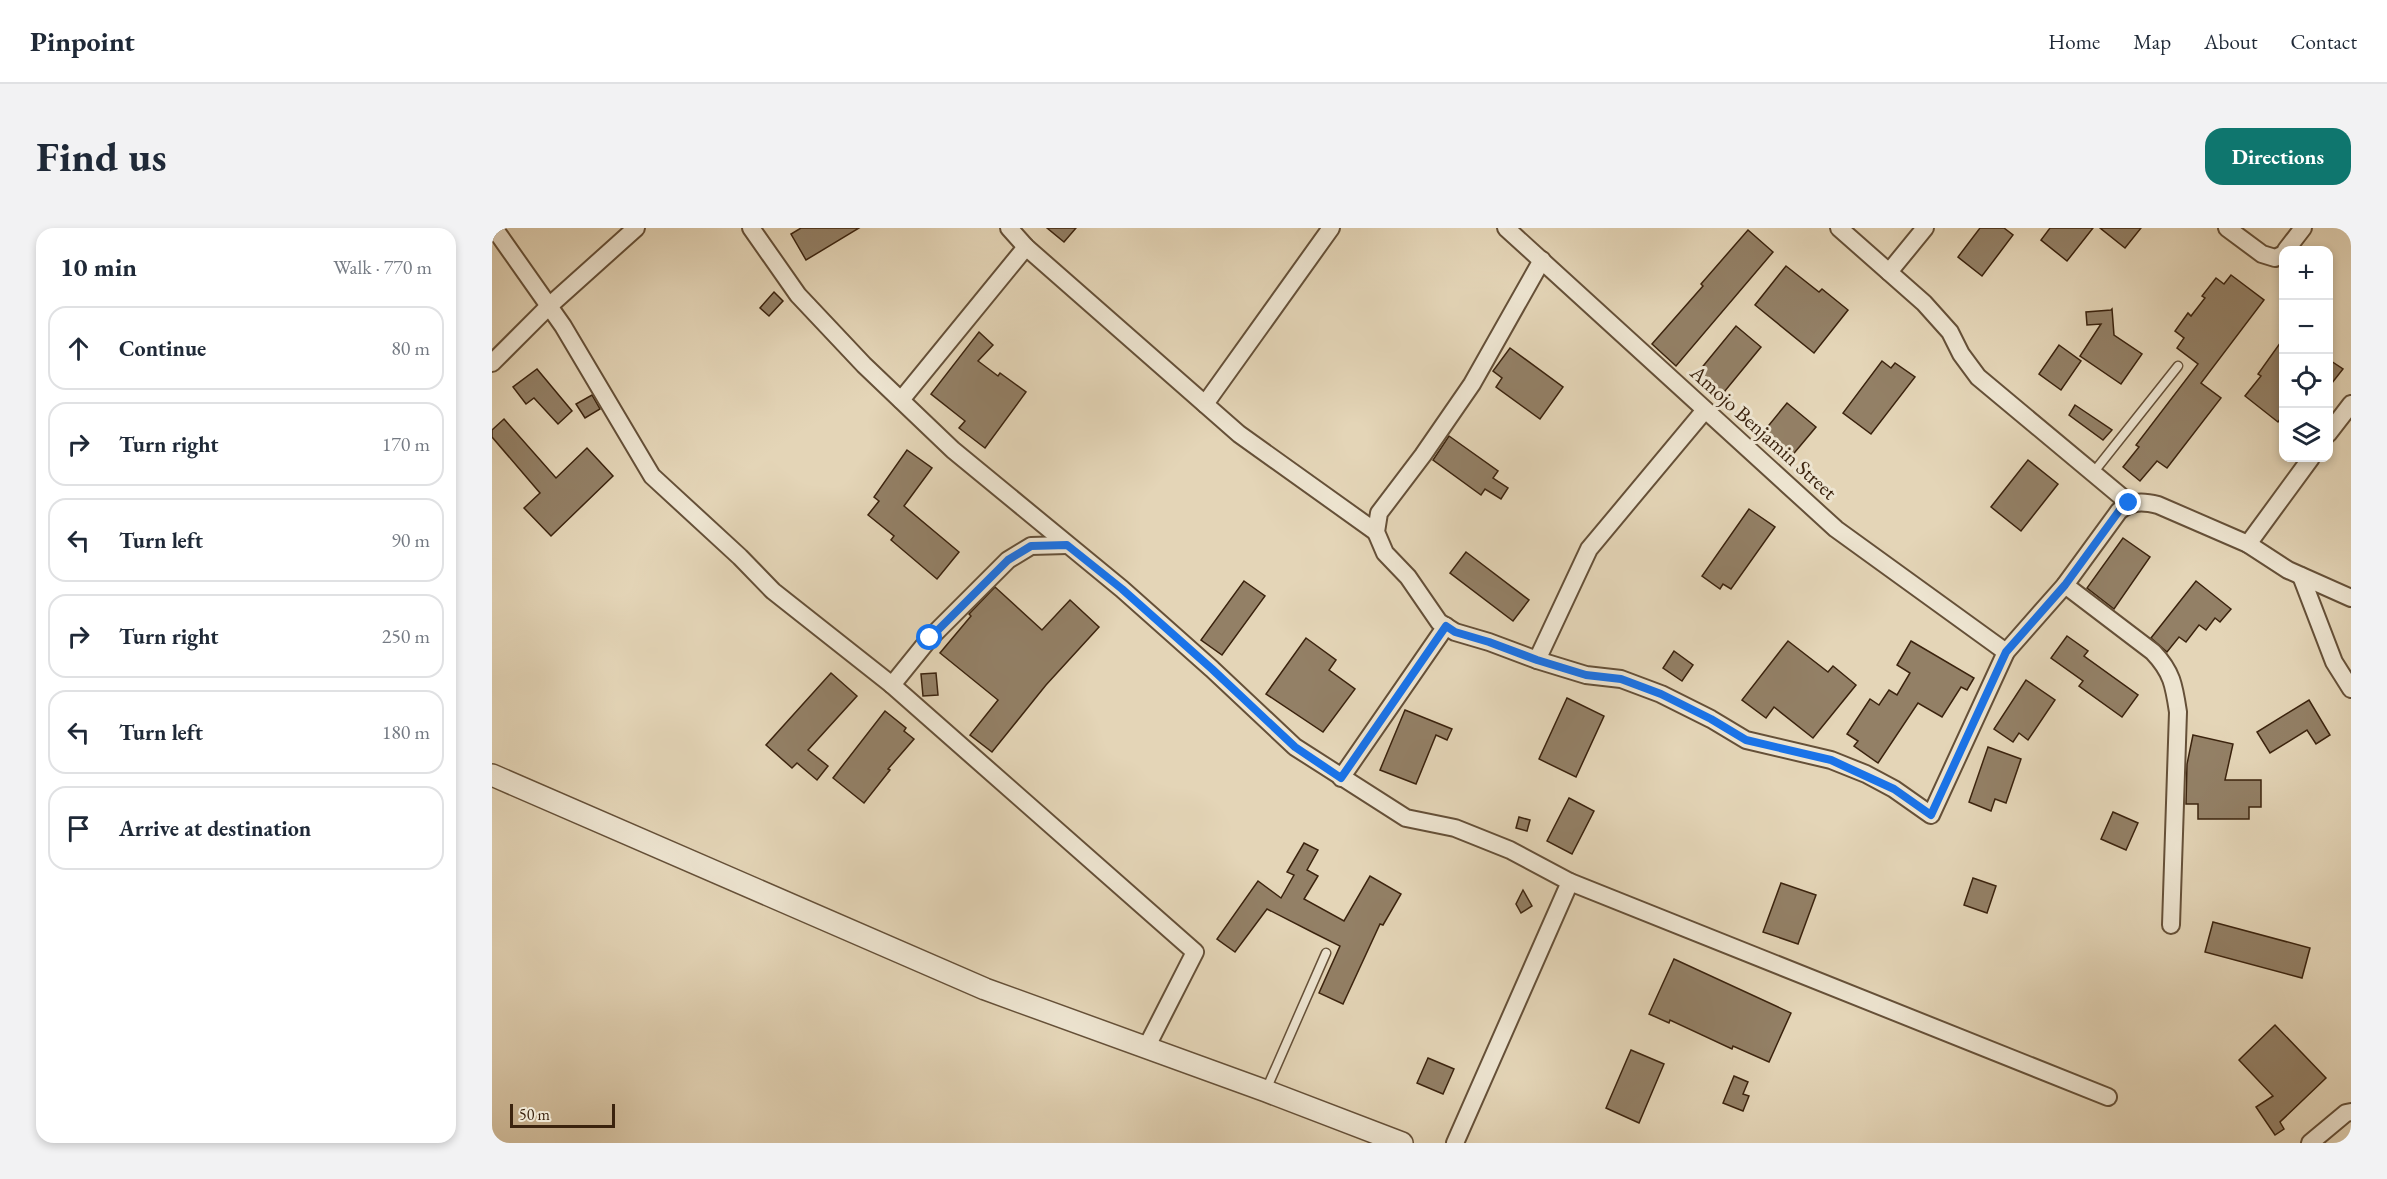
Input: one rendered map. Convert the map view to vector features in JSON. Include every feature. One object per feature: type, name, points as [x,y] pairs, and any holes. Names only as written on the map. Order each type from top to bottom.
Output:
[{"type":"street","points":[[494,228],[582,357],[652,476],[740,557],[773,591],[892,685],[1195,952],[1146,1048]]},
{"type":"street","points":[[492,363],[548,307],[636,228]]},
{"type":"street","points":[[751,228],[798,294],[864,365],[953,450],[1179,640],[1295,747],[1341,778],[1406,818],[1455,828],[1510,850],[1570,882],[2108,1097]]},
{"type":"street","points":[[1009,228],[1026,247],[1239,434],[1376,532],[1385,553],[1408,578],[1439,622],[1455,632],[1537,660],[1586,675],[1621,679],[1661,694],[1711,719],[1746,740],[1831,760],[1894,789],[1931,815],[2006,652],[2065,585],[2119,511],[2129,503],[2144,501],[2158,504],[2248,544],[2301,576],[2351,598]]},
{"type":"street","name":"Amojo Benjamin Street","points":[[1506,228],[1836,529],[2006,652]]},
{"type":"street","points":[[1839,228],[1924,303],[1950,332],[1961,354],[1978,377],[2129,503]]},
{"type":"street","points":[[1889,272],[1925,228]]},
{"type":"street","points":[[2227,228],[2262,254],[2275,258],[2279,256]]},
{"type":"street","points":[[2290,246],[2303,228]]},
{"type":"street","points":[[1205,404],[1327,229]]},
{"type":"street","points":[[901,400],[1026,247]]},
{"type":"street","points":[[1376,532],[1379,513],[1472,384],[1542,260]]},
{"type":"street","points":[[2333,427],[2351,404]]},
{"type":"street","points":[[1537,660],[1589,549],[1705,410]]},
{"type":"street","points":[[2248,544],[2308,462]]},
{"type":"street","points":[[892,685],[930,638],[1008,560],[1031,546],[1067,545]]},
{"type":"street","points":[[2301,576],[2334,662],[2351,689]]},
{"type":"street","points":[[2065,585],[2153,652],[2165,665],[2173,682],[2178,712],[2170,925]]},
{"type":"street","points":[[1341,778],[1446,626]]},
{"type":"street","points":[[492,775],[985,989],[1402,1143]]},
{"type":"street","points":[[1455,1143],[1570,882]]},
{"type":"street","points":[[2310,1143],[2346,1113],[2351,1112]]},
{"type":"lane","points":[[2093,473],[2178,366]]},
{"type":"lane","points":[[1266,1091],[1326,953]]},
{"type":"building","points":[[801,228],[859,228],[806,260],[791,234]]},
{"type":"building","points":[[1047,228],[1076,228],[1064,242]]},
{"type":"building","points":[[1980,228],[2004,228],[2013,235],[1982,276],[1958,257]]},
{"type":"building","points":[[2050,228],[2093,228],[2067,261],[2041,240]]},
{"type":"building","points":[[2100,228],[2141,228],[2125,248]]},
{"type":"building","points":[[1748,230],[1773,252],[1676,366],[1652,344]]},
{"type":"building","points":[[1786,266],[1819,292],[1822,289],[1848,310],[1814,353],[1755,305]]},
{"type":"building","points":[[2231,275],[2264,300],[2201,383],[2221,398],[2167,468],[2157,461],[2140,481],[2123,467],[2139,447],[2136,445],[2198,364],[2177,348],[2184,338],[2175,331],[2188,313],[2191,316],[2205,298],[2202,296],[2216,278],[2224,284]]},
{"type":"building","points":[[774,292],[783,301],[769,316],[760,308]]},
{"type":"building","points":[[2112,309],[2114,335],[2142,354],[2121,384],[2080,356],[2101,324],[2087,325],[2086,312]]},
{"type":"building","points":[[1736,326],[1761,347],[1720,397],[1695,376]]},
{"type":"building","points":[[979,332],[993,345],[978,361],[998,376],[1000,373],[1026,392],[985,448],[959,428],[965,421],[931,394]]},
{"type":"building","points":[[2059,345],[2081,361],[2061,390],[2039,374]]},
{"type":"building","points":[[2279,345],[2278,422],[2245,396],[2261,376],[2258,374]]},
{"type":"building","points":[[1510,348],[1563,387],[1540,419],[1496,387],[1502,378],[1493,371]]},
{"type":"building","points":[[1882,361],[1891,368],[1895,363],[1915,377],[1871,434],[1843,413]]},
{"type":"building","points":[[2333,362],[2343,369],[2333,382]]},
{"type":"building","points":[[537,369],[572,411],[558,424],[534,398],[526,404],[513,387]]},
{"type":"building","points":[[592,395],[600,409],[585,418],[576,404]]},
{"type":"building","points":[[1787,403],[1816,427],[1790,458],[1766,438],[1769,434],[1765,430]]},
{"type":"building","points":[[2075,405],[2112,430],[2103,440],[2069,415]]},
{"type":"building","points":[[504,419],[556,478],[587,448],[613,476],[551,536],[524,508],[540,493],[492,437],[492,430]]},
{"type":"building","points":[[1449,436],[1498,471],[1493,478],[1508,488],[1501,499],[1485,489],[1481,495],[1433,460]]},
{"type":"building","points":[[907,450],[932,468],[904,506],[959,552],[937,579],[891,540],[894,536],[868,515],[879,501],[874,497]]},
{"type":"building","points":[[2028,460],[2058,484],[2021,531],[1991,507]]},
{"type":"building","points":[[1749,509],[1775,527],[1731,589],[1723,584],[1720,589],[1702,576]]},
{"type":"building","points":[[2123,538],[2150,557],[2114,609],[2087,588]]},
{"type":"building","points":[[1466,552],[1529,600],[1513,621],[1450,573]]},
{"type":"building","points":[[1244,581],[1265,596],[1222,655],[1201,640]]},
{"type":"building","points":[[2196,581],[2231,609],[2220,622],[2215,618],[2206,630],[2199,625],[2186,642],[2179,637],[2167,652],[2151,638]]},
{"type":"building","points":[[995,587],[1042,630],[1070,600],[1099,627],[1046,685],[992,752],[970,735],[998,700],[940,653],[971,616],[969,614]]},
{"type":"building","points":[[2067,636],[2088,651],[2084,656],[2138,695],[2122,717],[2079,686],[2083,681],[2051,658]]},
{"type":"building","points":[[1306,638],[1336,660],[1329,670],[1355,689],[1323,732],[1266,694]]},
{"type":"building","points":[[1788,641],[1828,672],[1833,666],[1856,685],[1813,738],[1774,707],[1766,718],[1742,700]]},
{"type":"building","points":[[1911,641],[1974,678],[1967,690],[1961,687],[1942,717],[1918,703],[1878,763],[1854,746],[1858,741],[1847,734],[1870,699],[1879,705],[1889,690],[1897,695],[1910,673],[1897,665]]},
{"type":"building","points":[[1674,651],[1693,665],[1682,681],[1663,668]]},
{"type":"building","points":[[831,673],[857,696],[808,750],[828,766],[817,780],[797,763],[792,768],[766,745]]},
{"type":"building","points":[[936,673],[938,695],[923,696],[921,674]]},
{"type":"building","points":[[2026,680],[2055,700],[2028,740],[2019,733],[2013,742],[1994,729]]},
{"type":"building","points":[[1567,698],[1604,716],[1576,777],[1539,759]]},
{"type":"building","points":[[2309,700],[2330,735],[2316,744],[2307,730],[2270,753],[2257,732]]},
{"type":"building","points":[[1405,710],[1452,729],[1447,740],[1436,735],[1416,784],[1380,770]]},
{"type":"building","points":[[885,711],[906,728],[904,731],[914,739],[888,769],[890,770],[864,803],[833,778]]},
{"type":"building","points":[[2193,735],[2233,744],[2225,780],[2261,780],[2261,807],[2249,807],[2249,819],[2198,819],[2198,804],[2186,804],[2187,764]]},
{"type":"building","points":[[1988,747],[2021,759],[2006,803],[1995,799],[1991,811],[1969,802]]},
{"type":"building","points":[[1569,798],[1594,811],[1572,854],[1547,841]]},
{"type":"building","points":[[2113,812],[2138,823],[2126,850],[2101,839]]},
{"type":"building","points":[[1519,817],[1530,820],[1527,831],[1516,828]]},
{"type":"building","points":[[1304,843],[1318,850],[1307,870],[1318,876],[1304,899],[1344,921],[1370,876],[1401,894],[1383,925],[1380,924],[1343,1004],[1319,993],[1340,946],[1267,909],[1235,952],[1217,939],[1258,881],[1281,898],[1294,875],[1287,872]]},
{"type":"building","points":[[1973,878],[1996,886],[1987,913],[1964,905]]},
{"type":"building","points":[[1781,883],[1816,895],[1798,944],[1763,932]]},
{"type":"building","points":[[1523,890],[1532,906],[1521,913],[1516,904]]},
{"type":"building","points":[[2213,922],[2310,948],[2302,978],[2205,952]]},
{"type":"building","points":[[1674,959],[1791,1013],[1769,1062],[1733,1046],[1732,1049],[1670,1020],[1669,1023],[1649,1014]]},
{"type":"building","points":[[2275,1025],[2326,1078],[2280,1122],[2284,1129],[2275,1135],[2256,1107],[2273,1096],[2239,1060]]},
{"type":"building","points":[[1631,1050],[1664,1064],[1639,1123],[1606,1108]]},
{"type":"building","points":[[1428,1058],[1454,1069],[1443,1094],[1417,1083]]},
{"type":"building","points":[[1734,1076],[1748,1082],[1743,1094],[1749,1096],[1743,1111],[1723,1103]]},
{"type":"route","points":[[930,638],[1008,560],[1031,546],[1067,545],[1122,589],[1295,747],[1341,778],[1446,626],[1455,632],[1537,660],[1586,675],[1621,679],[1661,694],[1711,719],[1746,740],[1831,760],[1866,774],[1894,789],[1931,815],[2006,652],[2065,585],[2119,511],[2129,503]]}]
